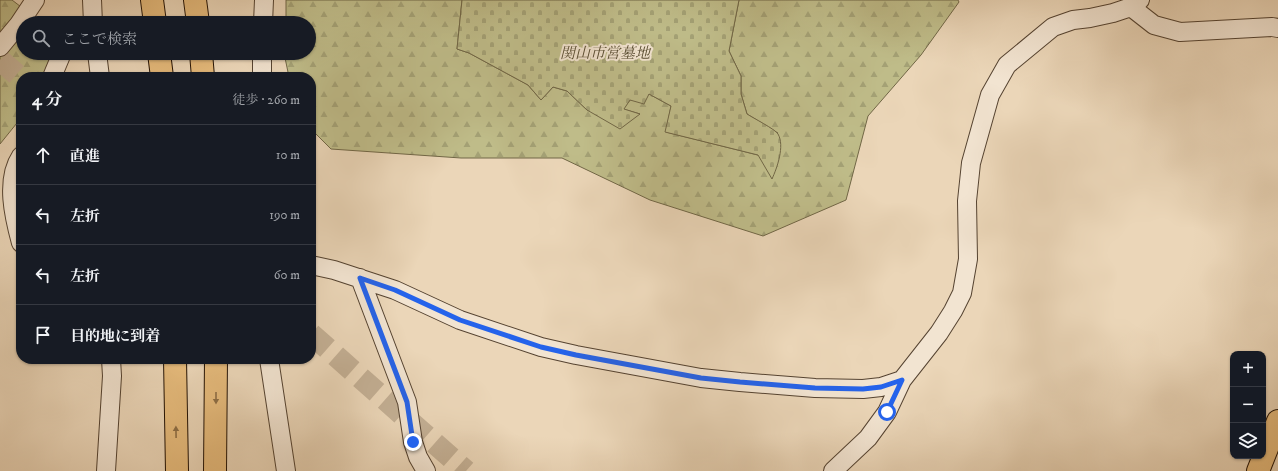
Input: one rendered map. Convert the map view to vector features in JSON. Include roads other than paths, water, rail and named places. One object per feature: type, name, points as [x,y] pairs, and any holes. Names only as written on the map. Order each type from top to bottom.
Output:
[{"type":"main road","points":[[152,0],[154,16]]},
{"type":"main road","points":[[195,0],[197,16]]},
{"type":"main road","points":[[160,60],[161,72]]},
{"type":"main road","points":[[202,60],[203,72]]},
{"type":"main road","points":[[175,364],[177,471]]},
{"type":"main road","points":[[216,364],[216,471]]},
{"type":"main road","points":[[1258,471],[1278,421]]},
{"type":"street","points":[[24,16],[35,0]]},
{"type":"street","points":[[263,16],[264,0]]},
{"type":"street","points":[[833,471],[868,438],[887,412],[902,380],[939,332],[962,293],[968,259],[967,201],[971,163],[990,95],[1007,65],[1053,27],[1073,20],[1098,16],[1136,3],[1154,25],[1180,32],[1272,27],[1278,28]]},
{"type":"street","points":[[0,47],[16,27]]},
{"type":"street","points":[[54,72],[59,60]]},
{"type":"street","points":[[98,60],[99,72]]},
{"type":"street","points":[[262,60],[262,72]]},
{"type":"street","points":[[16,163],[12,193],[16,224]]},
{"type":"street","points":[[316,266],[334,270],[395,290],[460,320],[541,347],[576,355],[701,378],[815,388],[863,389],[881,387],[902,380]]},
{"type":"street","points":[[360,278],[407,402],[413,442],[418,457],[426,471]]},
{"type":"street","points":[[106,471],[112,376],[111,364]]},
{"type":"street","points":[[270,364],[286,471]]},
{"type":"tunnel","points":[[0,60],[16,74]]},
{"type":"tunnel","points":[[316,338],[466,471]]},
{"type":"park label","name":"関山市営墓地","points":[[605,53]]}]
